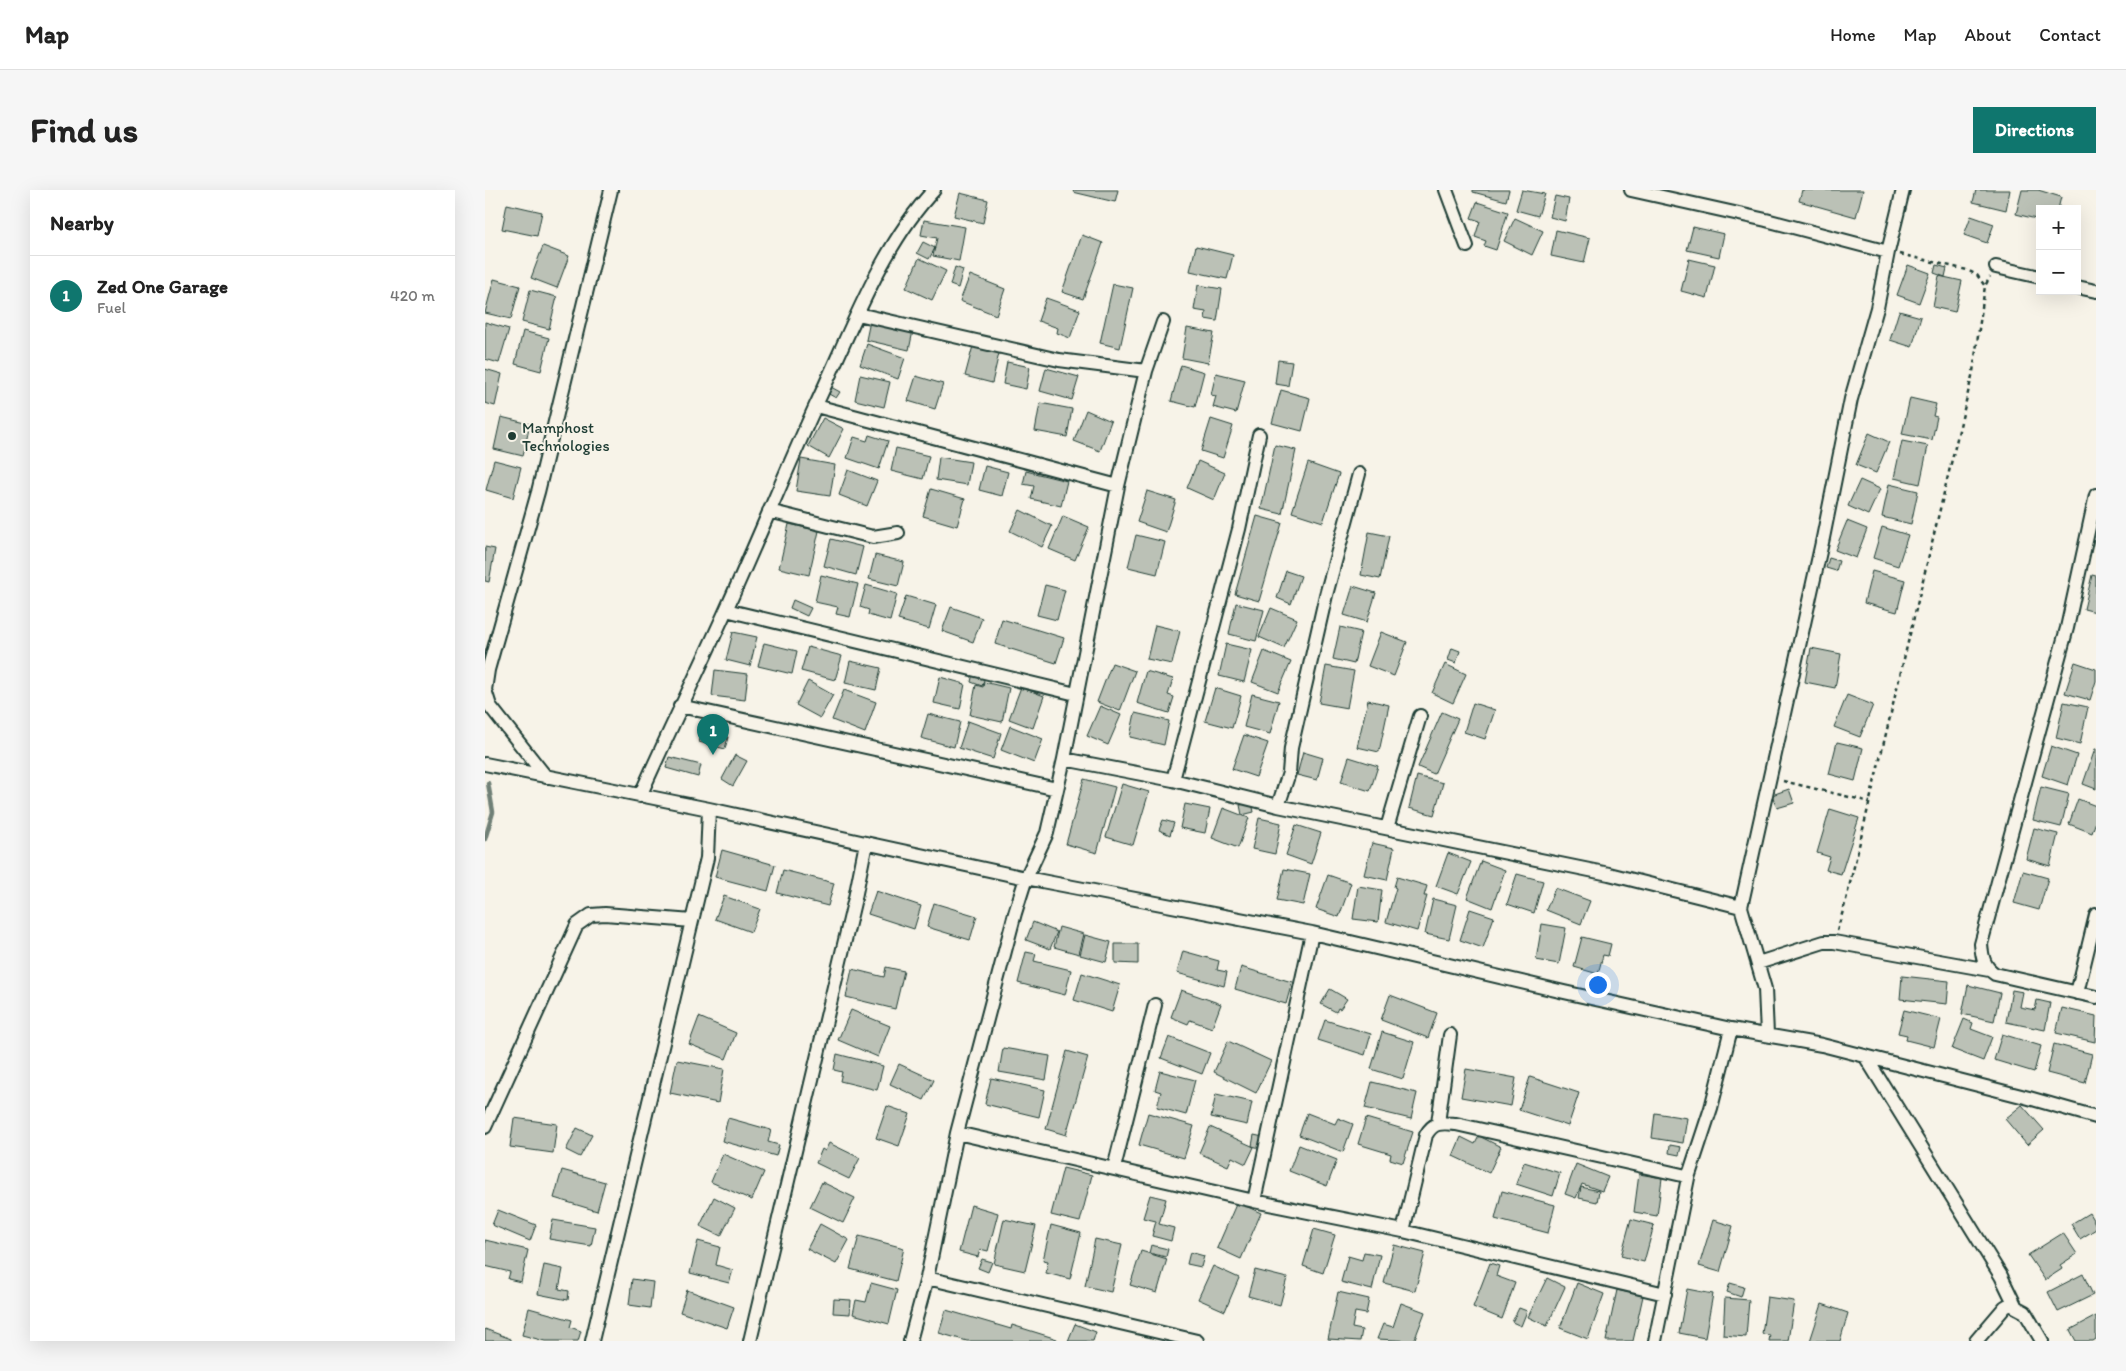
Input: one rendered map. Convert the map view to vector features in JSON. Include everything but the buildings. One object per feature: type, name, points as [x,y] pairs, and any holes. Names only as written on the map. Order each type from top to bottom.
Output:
[{"type":"street","points":[[546,776],[490,706],[485,690],[488,670],[537,492],[611,190]]},
{"type":"street","points":[[640,796],[726,610],[858,314],[902,228],[916,209],[934,190]]},
{"type":"street","points":[[1447,190],[1467,246]]},
{"type":"street","points":[[1631,190],[1766,220],[1888,252]]},
{"type":"street","points":[[1767,1034],[1765,989],[1741,906],[1823,538],[1851,399],[1877,308],[1903,190]]},
{"type":"street","points":[[1996,267],[2036,276]]},
{"type":"street","points":[[2081,288],[2096,291]]},
{"type":"street","points":[[858,314],[1059,360],[1146,371]]},
{"type":"street","points":[[910,1341],[927,1278],[957,1133],[1026,878],[1047,833],[1065,759],[1076,694],[1118,486],[1146,371],[1163,322]]},
{"type":"street","points":[[816,406],[1118,486]]},
{"type":"street","points":[[1173,780],[1239,528],[1259,436]]},
{"type":"street","points":[[1278,806],[1289,773],[1291,748],[1326,595],[1359,474]]},
{"type":"street","points":[[1989,970],[1984,962],[1981,944],[2067,628],[2096,495]]},
{"type":"street","points":[[769,511],[873,538],[898,533]]},
{"type":"street","points":[[726,610],[1076,694]]},
{"type":"street","points":[[680,706],[1057,789]]},
{"type":"street","points":[[1387,828],[1420,716]]},
{"type":"street","points":[[1065,759],[1173,780],[1278,806],[1609,874],[1741,906]]},
{"type":"street","points":[[485,764],[866,842],[1026,878],[1311,932],[1564,992],[1865,1056],[2029,1098],[2095,1119]]},
{"type":"street","points":[[592,1341],[707,858],[709,809]]},
{"type":"street","points":[[751,1341],[866,842]]},
{"type":"street","points":[[485,1127],[577,925],[591,915],[605,914],[692,922]]},
{"type":"street","points":[[2077,993],[2096,915]]},
{"type":"street","points":[[1254,1201],[1311,932]]},
{"type":"street","points":[[1758,963],[1824,942],[1834,942],[1989,970],[2003,976],[2096,997]]},
{"type":"street","points":[[1113,1168],[1155,1005]]},
{"type":"street","points":[[1655,1341],[1689,1178],[1711,1108],[1731,1029]]},
{"type":"street","points":[[1438,1123],[1449,1035]]},
{"type":"street","points":[[1865,1056],[2001,1276],[2015,1305],[2025,1312],[2042,1341]]},
{"type":"street","points":[[1403,1231],[1426,1135],[1430,1128],[1438,1123],[1456,1124],[1664,1170],[1689,1178]]},
{"type":"street","points":[[957,1133],[1254,1201],[1403,1231],[1665,1294]]},
{"type":"street","points":[[927,1278],[1197,1341]]},
{"type":"street","points":[[1976,1341],[2005,1307],[2010,1304],[2015,1305]]},
{"type":"path","points":[[1834,942],[1870,802],[1973,372],[1985,286],[1977,275],[1967,270],[1888,252]]},
{"type":"path","points":[[1769,778],[1870,802]]},
{"type":"waterway","points":[[485,839],[493,812],[488,783]]},
{"type":"place","name":"Mamphost Technologies","points":[[512,436]]},
{"type":"place","name":"Zed One Garage","points":[[713,755]]}]
